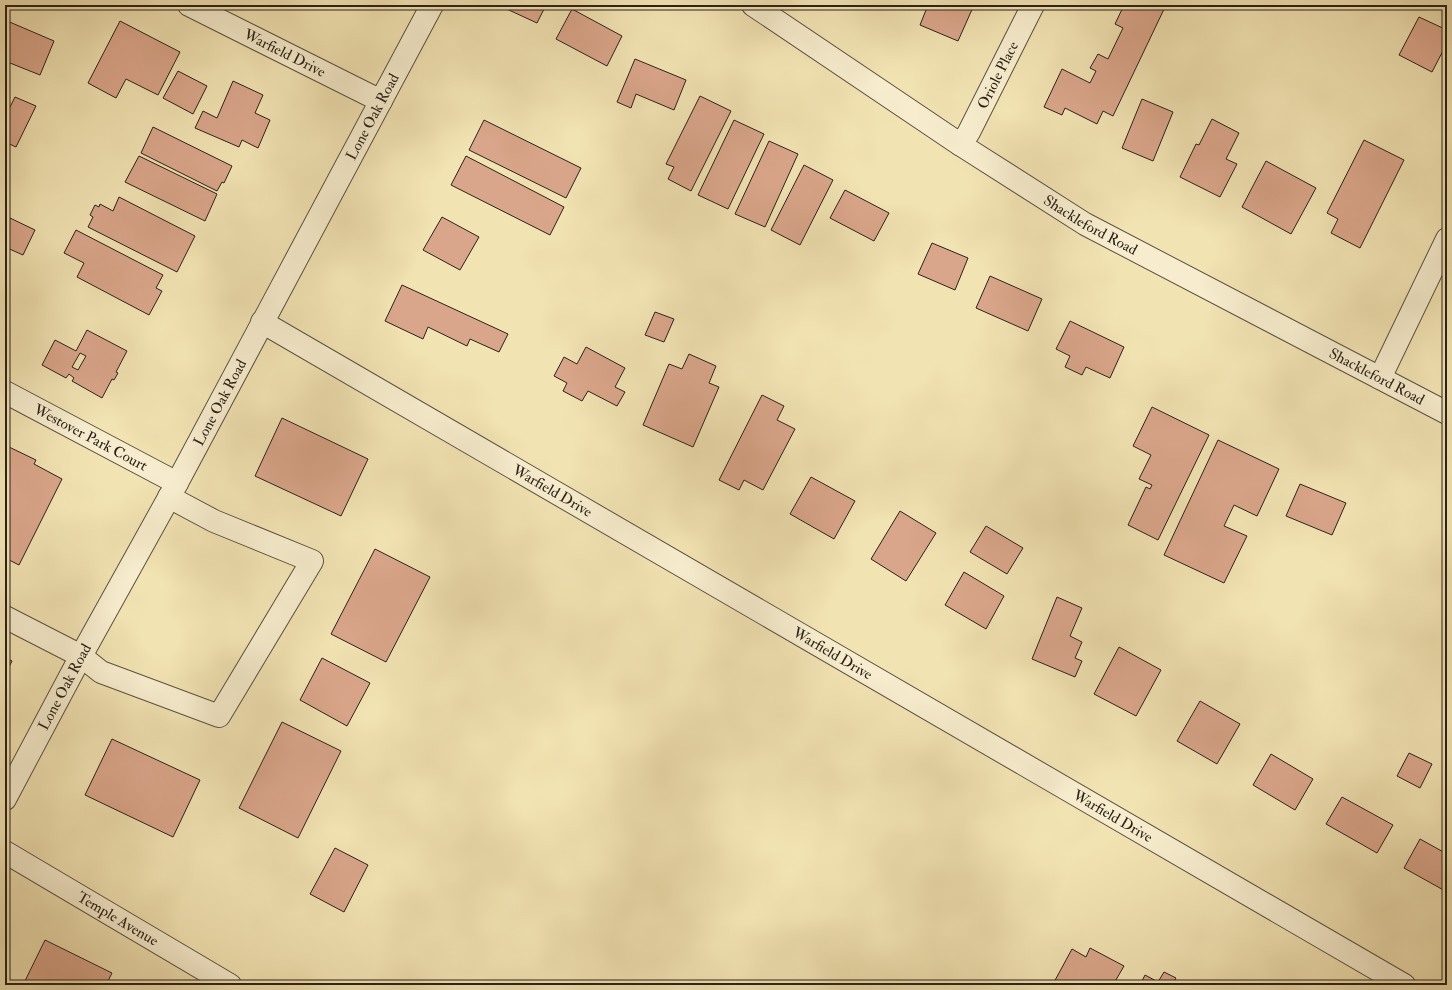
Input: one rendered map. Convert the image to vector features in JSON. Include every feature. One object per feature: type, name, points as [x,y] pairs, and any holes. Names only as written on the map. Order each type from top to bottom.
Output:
[{"type":"street","name":"Warfield Drive","points":[[188,5],[381,101]]},
{"type":"street","name":"Lone Oak Road","points":[[5,799],[80,656],[173,490],[432,5]]},
{"type":"street","name":"Shackleford Road","points":[[753,5],[961,145],[1084,224],[1447,413]]},
{"type":"street","name":"Oriole Place","points":[[961,145],[1033,5]]},
{"type":"street","points":[[1380,378],[1447,239]]},
{"type":"street","name":"Warfield Drive","points":[[262,322],[1404,985]]},
{"type":"street","name":"Westover Park Court","points":[[5,392],[173,490],[214,521],[312,560],[219,716],[101,672],[80,656]]},
{"type":"street","points":[[5,617],[80,656]]},
{"type":"street","name":"Temple Avenue","points":[[5,852],[230,985]]},
{"type":"building","points":[[498,5],[546,5],[537,23]]},
{"type":"building","points":[[928,5],[974,5],[958,41],[920,25]]},
{"type":"building","points":[[1124,5],[1166,5],[1113,116],[1103,111],[1097,124],[1065,108],[1062,115],[1044,107],[1062,69],[1090,83],[1096,71],[1090,68],[1098,54],[1108,59],[1123,28],[1115,24]]},
{"type":"building","points":[[572,9],[622,36],[607,66],[556,39]]},
{"type":"building","points":[[1419,17],[1447,30],[1447,43],[1432,72],[1399,55]]},
{"type":"building","points":[[5,20],[54,41],[40,75],[5,61]]},
{"type":"building","points":[[120,21],[180,52],[158,95],[126,79],[116,98],[88,83]]},
{"type":"building","points":[[635,59],[686,80],[674,110],[636,94],[631,108],[617,102]]},
{"type":"building","points":[[178,71],[207,86],[193,114],[163,98]]},
{"type":"building","points":[[233,81],[263,95],[255,113],[270,120],[258,148],[242,140],[239,147],[195,128],[203,111],[217,118]]},
{"type":"building","points":[[700,96],[731,111],[691,191],[668,179],[674,167],[666,164]]},
{"type":"building","points":[[15,97],[36,106],[16,147],[5,142],[5,117]]},
{"type":"building","points":[[1142,99],[1173,112],[1153,161],[1122,148]]},
{"type":"building","points":[[1212,119],[1239,133],[1226,159],[1237,164],[1220,197],[1180,177],[1196,144],[1199,145]]},
{"type":"building","points":[[484,120],[581,168],[566,198],[469,150]]},
{"type":"building","points":[[734,120],[764,134],[728,209],[698,195]]},
{"type":"building","points":[[153,127],[232,166],[224,183],[222,182],[217,191],[141,153]]},
{"type":"building","points":[[1364,140],[1404,160],[1360,248],[1331,233],[1338,219],[1327,213]]},
{"type":"building","points":[[769,141],[798,154],[765,227],[735,214]]},
{"type":"building","points":[[139,156],[217,194],[205,221],[125,182]]},
{"type":"building","points":[[466,156],[564,207],[550,235],[451,185]]},
{"type":"building","points":[[1266,161],[1316,188],[1291,234],[1242,207]]},
{"type":"building","points":[[804,165],[833,180],[800,245],[771,230]]},
{"type":"building","points":[[845,190],[889,213],[874,241],[830,218]]},
{"type":"building","points":[[119,197],[195,236],[177,272],[88,227],[93,217],[90,215],[95,205],[99,207],[100,204],[113,211]]},
{"type":"building","points":[[442,217],[479,237],[460,270],[423,250]]},
{"type":"building","points":[[10,218],[35,230],[23,255],[5,247],[5,228]]},
{"type":"building","points":[[76,230],[163,275],[156,288],[162,291],[149,315],[77,277],[84,263],[64,253]]},
{"type":"building","points":[[932,243],[968,258],[955,290],[918,274]]},
{"type":"building","points":[[990,276],[1042,299],[1028,331],[976,308]]},
{"type":"building","points":[[402,285],[508,334],[499,352],[470,339],[467,346],[428,327],[423,339],[385,321]]},
{"type":"building","points":[[655,312],[674,319],[664,342],[645,335]]},
{"type":"building","points":[[1070,321],[1124,347],[1110,378],[1086,367],[1082,375],[1065,367],[1070,356],[1056,349]]},
{"type":"building","points":[[87,330],[127,351],[116,372],[118,373],[114,380],[112,379],[102,398],[72,381],[74,378],[69,374],[66,378],[42,365],[55,340],[76,351]],"holes":[[[80,353],[86,356],[78,370],[72,367]]]},
{"type":"building","points":[[586,347],[625,368],[615,387],[625,392],[617,406],[588,391],[582,401],[563,391],[567,383],[554,376],[564,357],[577,364]]},
{"type":"building","points":[[689,354],[716,366],[709,383],[719,387],[693,447],[643,425],[669,364],[682,369]]},
{"type":"building","points":[[762,395],[784,406],[777,420],[795,429],[763,490],[744,480],[739,490],[719,480]]},
{"type":"building","points":[[1152,407],[1209,435],[1158,540],[1128,525],[1146,487],[1150,489],[1152,485],[1139,479],[1151,455],[1133,446]]},
{"type":"building","points":[[282,418],[368,459],[341,516],[255,476]]},
{"type":"building","points":[[1218,440],[1279,469],[1257,516],[1234,505],[1224,526],[1247,536],[1224,583],[1164,555]]},
{"type":"building","points":[[7,446],[36,460],[34,464],[62,479],[19,565],[5,558],[5,478],[7,474],[5,473],[5,451]]},
{"type":"building","points":[[811,477],[855,501],[834,539],[790,514]]},
{"type":"building","points":[[1300,484],[1346,503],[1332,535],[1286,516]]},
{"type":"building","points":[[900,511],[936,533],[906,581],[871,559]]},
{"type":"building","points":[[986,526],[1023,548],[1007,574],[970,552]]},
{"type":"building","points":[[375,549],[430,577],[386,662],[331,634]]},
{"type":"building","points":[[964,572],[1004,596],[986,629],[945,605]]},
{"type":"building","points":[[1057,597],[1082,608],[1070,636],[1082,642],[1075,658],[1082,661],[1075,677],[1032,659]]},
{"type":"building","points":[[1119,647],[1161,670],[1136,716],[1094,694]]},
{"type":"building","points":[[5,657],[12,661],[5,675]]},
{"type":"building","points":[[322,658],[370,683],[347,726],[300,700]]},
{"type":"building","points":[[1200,701],[1240,724],[1217,764],[1177,741]]},
{"type":"building","points":[[282,722],[341,751],[298,838],[239,808]]},
{"type":"building","points":[[112,739],[200,780],[173,837],[85,795]]},
{"type":"building","points":[[1409,753],[1432,764],[1420,788],[1397,776]]},
{"type":"building","points":[[1271,754],[1313,779],[1295,810],[1253,785]]},
{"type":"building","points":[[1342,797],[1393,825],[1377,853],[1326,824]]},
{"type":"building","points":[[1420,839],[1447,854],[1447,892],[1404,868]]},
{"type":"building","points":[[335,848],[368,865],[344,912],[310,894]]},
{"type":"building","points":[[45,940],[112,973],[106,985],[23,985]]},
{"type":"building","points":[[1090,948],[1124,966],[1113,985],[1053,984],[1072,949],[1086,957]]},
{"type":"building","points":[[1164,972],[1176,978],[1172,985],[1140,985],[1145,975],[1158,982]]}]
